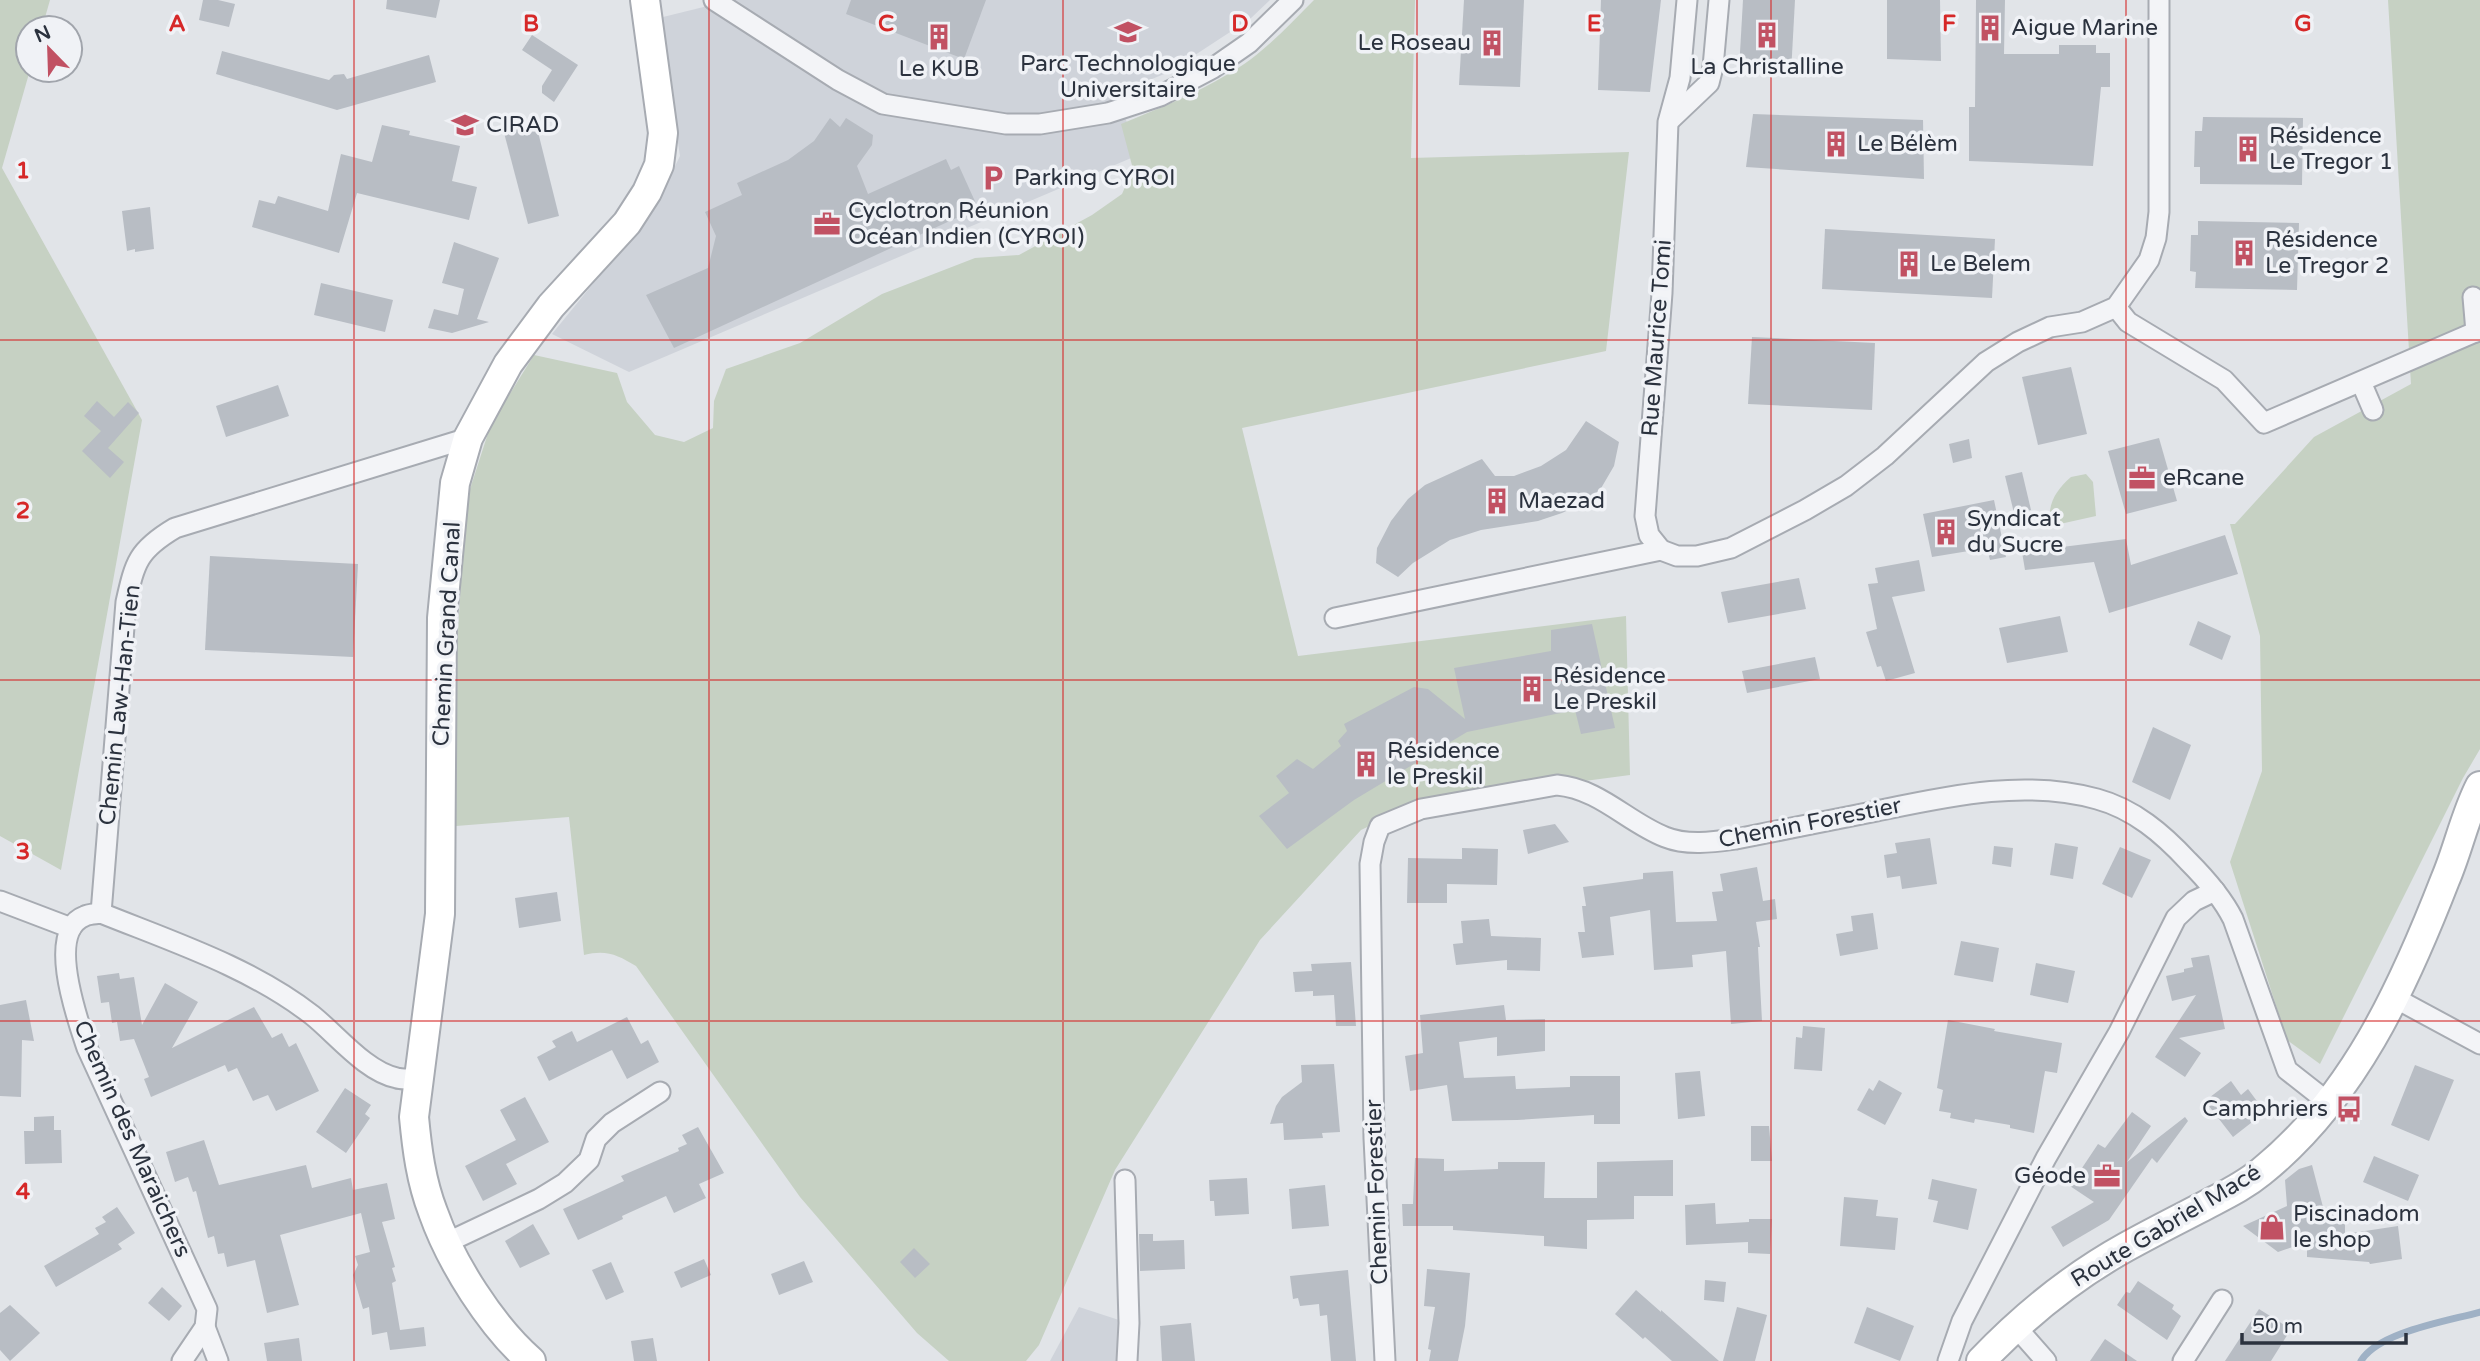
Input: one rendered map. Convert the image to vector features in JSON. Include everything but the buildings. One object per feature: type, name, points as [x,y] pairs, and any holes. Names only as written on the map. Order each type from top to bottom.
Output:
[{"type":"street","name":"Chemin Grand Canal","points":[[531,1361],[495,1321],[446,1243],[433,1212],[419,1165],[414,1117],[440,914],[442,618],[454,483],[468,438],[508,364],[551,306],[627,223],[647,192],[659,165],[663,133],[645,0]]},
{"type":"street","points":[[714,0],[838,80],[883,104],[1006,124],[1040,124],[1108,113],[1144,103],[1213,68],[1248,43],[1293,0]]},
{"type":"street","name":"Rue Maurice Tomi","points":[[1661,550],[1649,535],[1644,516],[1662,293],[1668,122],[1680,78],[1687,0]]},
{"type":"street","points":[[1668,122],[1709,83],[1719,0]]},
{"type":"street","points":[[1335,618],[1661,550],[1677,556],[1697,556],[1731,548],[1846,486],[1885,456],[1986,362],[2018,342],[2050,327],[2082,322],[2116,307],[2140,276],[2156,238],[2159,199],[2159,0]]},
{"type":"street","points":[[2116,307],[2127,322],[2224,380],[2264,423],[2478,331],[2473,297]]},
{"type":"street","points":[[2361,382],[2373,410]]},
{"type":"street","name":"Chemin Law-Han-Tien","points":[[101,913],[126,602],[134,565],[153,542],[175,528],[468,438]]},
{"type":"street","name":"Chemin Forestier","points":[[1385,1361],[1374,1138],[1370,864],[1380,826],[1421,809],[1558,785],[1576,787],[1594,794],[1666,837],[1687,842],[1710,842],[1737,839],[1945,797],[2012,790],[2056,791],[2099,799],[2134,814],[2167,838],[2224,901],[2233,919],[2287,1070],[2329,1103]]},
{"type":"street","name":"Route Gabriel Macé","points":[[1981,1361],[2015,1326],[2054,1295],[2124,1248],[2244,1185],[2285,1151],[2329,1103],[2350,1075],[2395,998],[2446,880],[2480,786]]},
{"type":"street","points":[[1948,1361],[1962,1321],[2046,1158],[2119,1032],[2176,918],[2194,901],[2215,891]]},
{"type":"street","points":[[0,901],[71,928],[82,916],[101,913],[211,957],[265,983],[311,1014],[375,1069],[397,1078],[418,1079]]},
{"type":"street","name":"Chemin des Maraichers","points":[[71,928],[65,946],[67,972],[73,1005],[86,1048],[200,1292],[206,1309],[205,1327],[218,1361]]},
{"type":"street","points":[[2395,998],[2480,1044]]},
{"type":"street","points":[[446,1243],[539,1199],[565,1183],[589,1160],[596,1139],[612,1123],[660,1092]]},
{"type":"street","points":[[1125,1180],[1129,1323],[1127,1361]]},
{"type":"street","points":[[2183,1361],[2221,1300]]},
{"type":"street","points":[[2015,1326],[2046,1361]]},
{"type":"street","points":[[182,1361],[205,1327]]},
{"type":"shaded area","points":[[732,0],[1270,0],[1250,19],[1169,72],[1113,95],[1143,153],[629,372],[552,334],[654,209],[680,156],[659,18]]},
{"type":"shaded area","points":[[1079,1307],[1122,1321],[1120,1361],[1050,1361]]},
{"type":"green space","points":[[0,0],[50,0],[46,14],[14,14],[14,84],[26,84],[2,168],[142,420],[61,870],[0,836]]},
{"type":"green space","points":[[1314,0],[1415,0],[1411,158],[1629,152],[1606,351],[1242,428],[1298,656],[1626,616],[1630,775],[1418,803],[1361,830],[1260,940],[1115,1170],[1039,1345],[1026,1361],[949,1361],[917,1333],[800,1197],[636,966],[612,954],[584,955],[569,817],[456,826],[457,647],[470,489],[491,424],[534,355],[617,373],[627,402],[655,435],[684,442],[713,428],[714,401],[726,369],[800,343],[882,294],[975,258],[1019,255],[1092,215],[1122,194],[1133,169],[1121,124],[1189,95],[1240,67],[1274,40]]},
{"type":"green space","points":[[2388,0],[2480,0],[2480,749],[2320,1064],[2287,1040],[2230,862],[2262,771],[2260,636],[2230,524],[2235,524],[2314,437],[2411,384]]},
{"type":"green space","points":[[2086,474],[2093,482],[2096,516],[2051,526],[2051,505],[2061,487],[2071,477]]},
{"type":"waterway","points":[[2361,1361],[2382,1342],[2398,1335],[2480,1312]]},
{"type":"place","name":"Aigue Marine","points":[[1990,28]]},
{"type":"place","name":"Parc Technologique Universitaire","points":[[1128,32]]},
{"type":"place","name":"La Christalline","points":[[1767,35]]},
{"type":"place","name":"Le KUB","points":[[939,37]]},
{"type":"place","name":"Le Roseau","points":[[1492,43]]},
{"type":"place","name":"CIRAD","points":[[465,125]]},
{"type":"place","name":"Le Bélèm","points":[[1836,144]]},
{"type":"place","name":"Résidence Le Tregor 1","points":[[2248,149]]},
{"type":"place","name":"Parking CYROI","points":[[993,178]]},
{"type":"place","name":"Cyclotron Réunion Océan Indien (CYROI)","points":[[827,224]]},
{"type":"place","name":"Résidence Le Tregor 2","points":[[2244,253]]},
{"type":"place","name":"Le Belem","points":[[1909,264]]},
{"type":"place","name":"eRcane","points":[[2142,478]]},
{"type":"place","name":"Maezad","points":[[1497,501]]},
{"type":"place","name":"Syndicat du Sucre","points":[[1946,532]]},
{"type":"place","name":"Résidence Le Preskil","points":[[1532,689]]},
{"type":"place","name":"Résidence le Preskil","points":[[1366,764]]},
{"type":"place","name":"Camphriers","points":[[2349,1109]]},
{"type":"place","name":"Géode","points":[[2107,1176]]},
{"type":"place","name":"Piscinadom le shop","points":[[2272,1227]]}]
